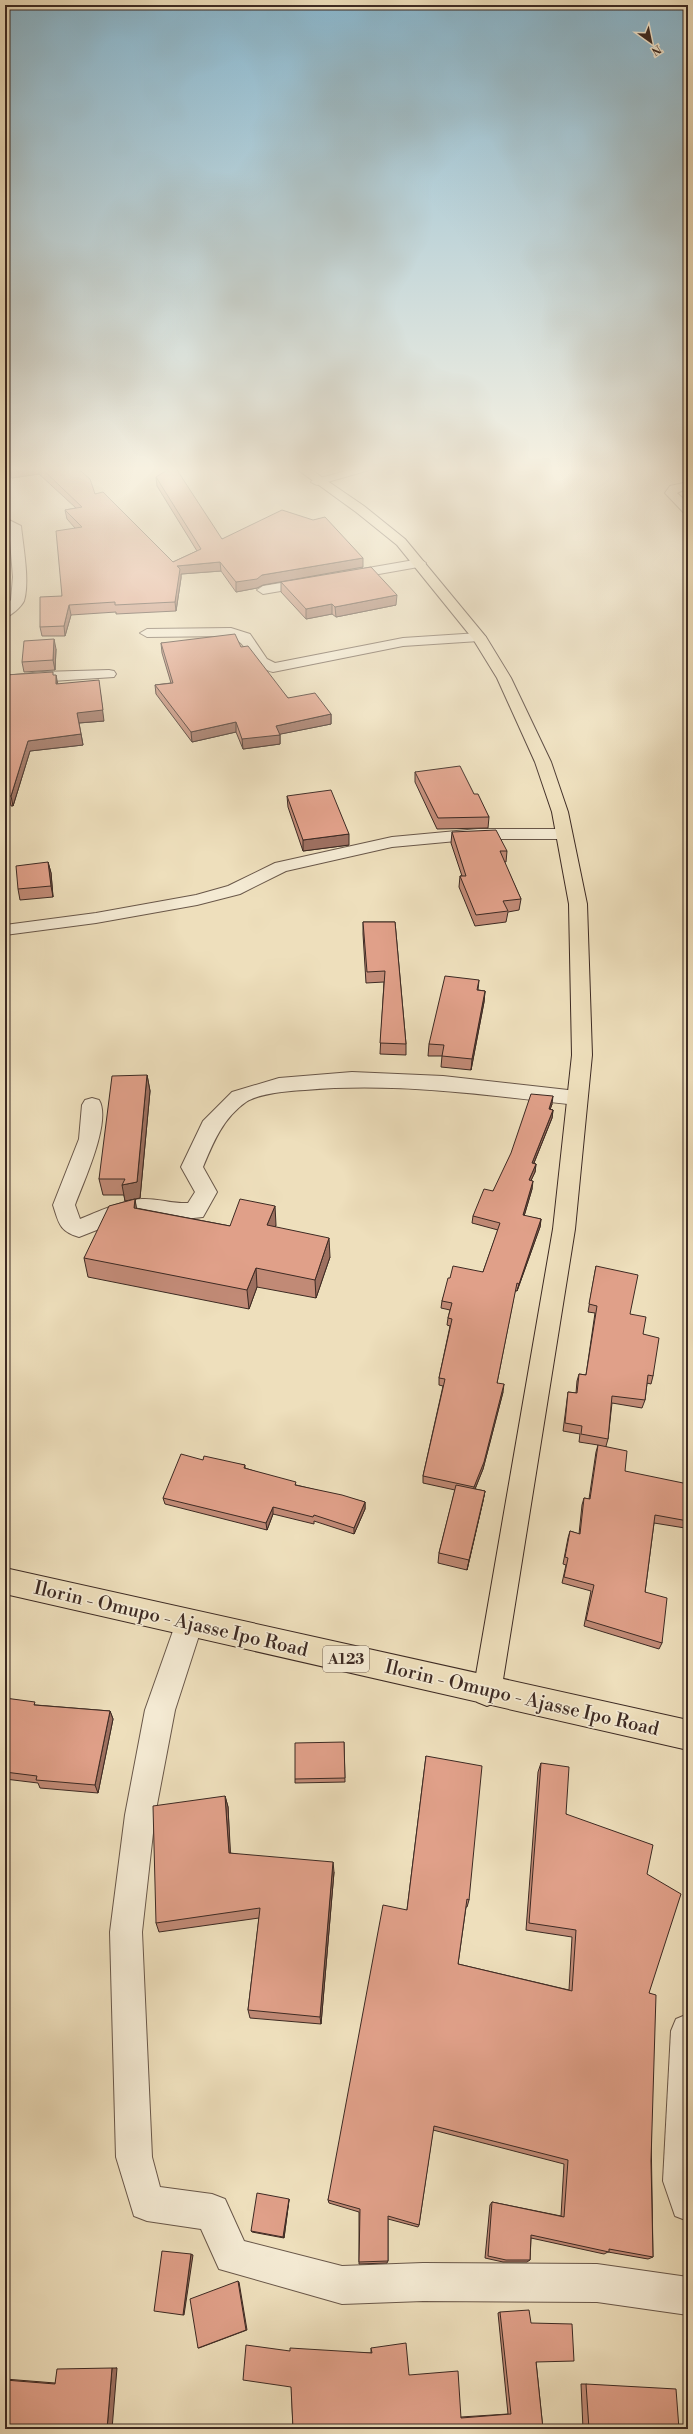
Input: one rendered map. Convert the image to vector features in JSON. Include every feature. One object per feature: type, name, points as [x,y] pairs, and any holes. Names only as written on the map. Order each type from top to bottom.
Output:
[{"type":"main road","points":[[434,581],[479,637],[504,678],[543,762],[560,812],[563,834],[578,904],[582,1055],[564,1229],[487,1692]]},
{"type":"main road","name":"Ilorin - Omupo - Ajasse Ipo Road","points":[[5,1581],[487,1692],[688,1735]]},
{"type":"street","points":[[5,613],[17,602],[19,581]]},
{"type":"street","points":[[263,590],[317,581]]},
{"type":"street","points":[[147,633],[232,632],[245,637],[262,662],[274,668],[403,642],[479,637]]},
{"type":"street","points":[[5,680],[42,676],[109,674]]},
{"type":"street","points":[[5,930],[96,918],[197,900],[234,890],[281,867],[392,842],[478,834],[563,834]]},
{"type":"street","points":[[92,1105],[89,1139],[64,1205],[71,1225],[79,1229],[106,1217],[142,1207],[174,1212],[195,1211],[206,1192],[192,1167],[210,1126],[239,1097],[278,1085],[352,1079],[443,1083],[577,1098]]},
{"type":"street","points":[[189,1624],[160,1710],[140,1815],[126,1932],[134,2157],[147,2203],[212,2212],[232,2256],[342,2285],[423,2282],[597,2283],[688,2296]]},
{"type":"street","points":[[688,2031],[681,2181],[688,2203]]},
{"type":"building","points":[[61,581],[178,581],[175,602],[115,605],[115,602],[69,605],[64,626],[40,627],[40,597],[62,596]]},
{"type":"building","points":[[289,581],[384,581],[397,595],[335,607],[332,604],[306,609],[281,582]]},
{"type":"building","points":[[235,634],[241,647],[248,646],[288,698],[315,693],[331,714],[276,726],[280,735],[242,739],[236,722],[191,732],[155,685],[173,683],[161,643]]},
{"type":"building","points":[[54,639],[53,660],[22,662],[24,641]]},
{"type":"building","points":[[53,672],[53,675],[56,675],[56,684],[99,680],[103,710],[77,713],[81,734],[28,741],[11,796],[9,796],[5,749],[5,675]]},
{"type":"building","points":[[460,766],[474,794],[478,794],[489,817],[438,818],[415,772]]},
{"type":"building","points":[[331,790],[349,834],[303,840],[287,796]]},
{"type":"building","points":[[496,830],[507,851],[500,851],[521,899],[503,901],[508,911],[476,915],[460,876],[466,876],[452,832]]},
{"type":"building","points":[[48,862],[51,886],[18,889],[16,866]]},
{"type":"building","points":[[363,922],[395,922],[406,1044],[380,1043],[385,971],[367,972]]},
{"type":"building","points":[[445,976],[479,980],[477,990],[485,991],[472,1059],[442,1056],[444,1045],[429,1044]]},
{"type":"building","points":[[147,1075],[137,1182],[122,1185],[125,1179],[99,1179],[112,1076]]},
{"type":"building","points":[[531,1094],[553,1096],[549,1109],[553,1110],[532,1163],[536,1164],[529,1180],[533,1181],[523,1215],[541,1219],[519,1284],[517,1283],[497,1383],[504,1384],[484,1462],[474,1487],[423,1476],[445,1379],[439,1378],[452,1319],[448,1318],[452,1303],[442,1301],[453,1266],[483,1272],[500,1223],[473,1216],[484,1189],[493,1191],[511,1153]]},
{"type":"building","points":[[135,1199],[134,1208],[230,1226],[240,1199],[275,1206],[267,1225],[329,1238],[315,1280],[256,1268],[247,1290],[84,1258],[109,1206]]},
{"type":"building","points":[[596,1266],[638,1275],[630,1314],[646,1317],[643,1334],[659,1338],[653,1376],[648,1375],[645,1400],[612,1396],[608,1439],[581,1434],[582,1426],[565,1423],[568,1392],[577,1393],[579,1374],[586,1375],[597,1306],[589,1304]]},
{"type":"building","points":[[598,1445],[627,1451],[625,1471],[688,1484],[688,1521],[655,1515],[645,1592],[667,1598],[662,1643],[586,1620],[594,1585],[564,1577],[568,1558],[565,1557],[570,1531],[580,1534],[584,1498],[590,1499]]},
{"type":"building","points":[[181,1454],[203,1460],[204,1456],[245,1465],[244,1468],[296,1482],[295,1485],[342,1495],[365,1502],[354,1528],[314,1515],[313,1517],[273,1507],[266,1523],[163,1498]]},
{"type":"building","points":[[456,1485],[485,1491],[469,1560],[439,1553]]},
{"type":"building","points":[[5,1698],[35,1702],[34,1705],[110,1711],[95,1785],[36,1780],[37,1776],[5,1772]]},
{"type":"building","points":[[344,1742],[345,1778],[295,1779],[295,1743]]},
{"type":"building","points":[[426,1756],[482,1766],[469,1900],[467,1899],[458,1964],[572,1991],[576,1930],[529,1923],[541,1763],[569,1767],[566,1814],[653,1845],[647,1874],[681,1894],[649,1993],[656,1995],[651,2161],[653,2257],[609,2249],[609,2252],[531,2235],[530,2260],[506,2260],[488,2256],[492,2202],[564,2217],[568,2160],[434,2126],[419,2225],[388,2216],[388,2261],[359,2262],[360,2209],[328,2200],[383,1905],[407,1910]]},
{"type":"building","points":[[225,1796],[229,1853],[333,1862],[320,2017],[248,2010],[260,1908],[156,1923],[153,1806]]},
{"type":"building","points":[[257,2193],[289,2199],[283,2237],[251,2231]]},
{"type":"building","points":[[162,2251],[191,2254],[183,2315],[154,2311]]},
{"type":"building","points":[[238,2281],[246,2330],[198,2348],[190,2299]]},
{"type":"building","points":[[529,2310],[531,2323],[572,2324],[574,2361],[536,2362],[543,2429],[293,2429],[291,2387],[243,2380],[246,2345],[290,2351],[290,2348],[372,2353],[371,2348],[406,2343],[409,2375],[458,2371],[461,2418],[511,2414],[500,2312]]},
{"type":"building","points":[[112,2368],[107,2429],[5,2429],[5,2380],[55,2384],[57,2369]]},
{"type":"building","points":[[586,2384],[676,2389],[679,2429],[589,2429]]}]
